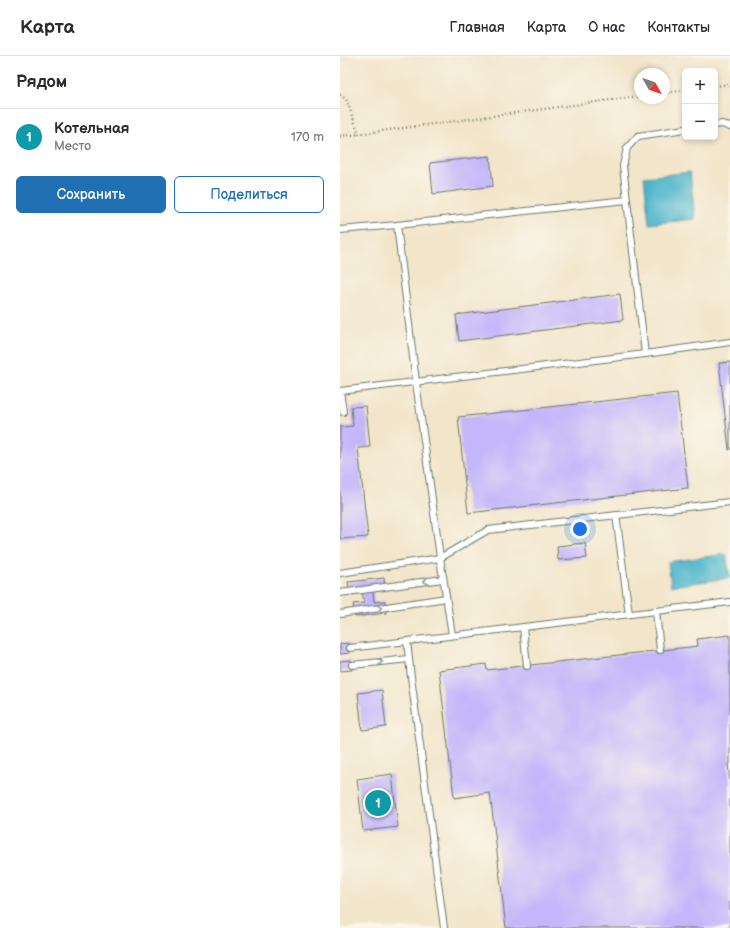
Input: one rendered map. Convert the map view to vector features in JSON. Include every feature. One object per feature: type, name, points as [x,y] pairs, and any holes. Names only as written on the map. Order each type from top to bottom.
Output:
[{"type":"lane","points":[[718,125],[730,126]]},
{"type":"lane","points":[[645,354],[623,166],[627,148],[638,136],[682,129]]},
{"type":"lane","points":[[340,230],[626,200]]},
{"type":"lane","points":[[397,225],[416,382],[452,635]]},
{"type":"lane","points":[[343,412],[340,391],[645,354],[730,342]]},
{"type":"lane","points":[[340,573],[440,558],[488,530],[730,502]]},
{"type":"lane","points":[[616,515],[628,614]]},
{"type":"lane","points":[[340,593],[443,579]]},
{"type":"lane","points":[[340,614],[446,598]]},
{"type":"lane","points":[[350,648],[730,602]]},
{"type":"lane","points":[[656,611],[660,650]]},
{"type":"lane","points":[[523,627],[528,666]]},
{"type":"lane","points":[[407,641],[444,928]]},
{"type":"lane","points":[[352,665],[409,659]]},
{"type":"path","points":[[718,86],[730,84]]},
{"type":"path","points":[[670,92],[682,90]]},
{"type":"path","points":[[340,95],[346,99],[359,134]]},
{"type":"path","points":[[340,136],[634,97]]},
{"type":"water","points":[[690,172],[695,219],[649,224],[644,177]]},
{"type":"water","points":[[726,554],[730,578],[671,586],[668,562]]},
{"type":"building","points":[[490,156],[493,186],[433,194],[430,163]]},
{"type":"building","points":[[620,294],[623,320],[459,341],[456,315]]},
{"type":"building","points":[[730,362],[730,450],[729,450],[719,363]]},
{"type":"building","points":[[677,393],[688,488],[468,513],[458,417]]},
{"type":"building","points":[[366,406],[370,447],[358,448],[368,537],[340,539],[340,427],[353,426],[351,407]]},
{"type":"building","points":[[585,543],[587,558],[558,560],[557,546]]},
{"type":"building","points":[[384,578],[385,589],[373,591],[374,602],[385,601],[386,613],[355,617],[353,604],[364,603],[362,591],[350,593],[348,582]]},
{"type":"building","points":[[730,635],[730,764],[728,764],[730,781],[730,928],[506,928],[490,793],[454,798],[439,670],[486,664],[487,670],[698,646],[697,639]]},
{"type":"building","points":[[349,643],[350,653],[340,654],[340,644]]},
{"type":"building","points":[[351,660],[352,670],[340,671],[340,661]]},
{"type":"building","points":[[382,690],[386,727],[362,730],[358,693]]},
{"type":"building","points":[[392,774],[398,827],[363,831],[357,779]]},
{"type":"place","name":"Котельная","points":[[378,803]]}]
